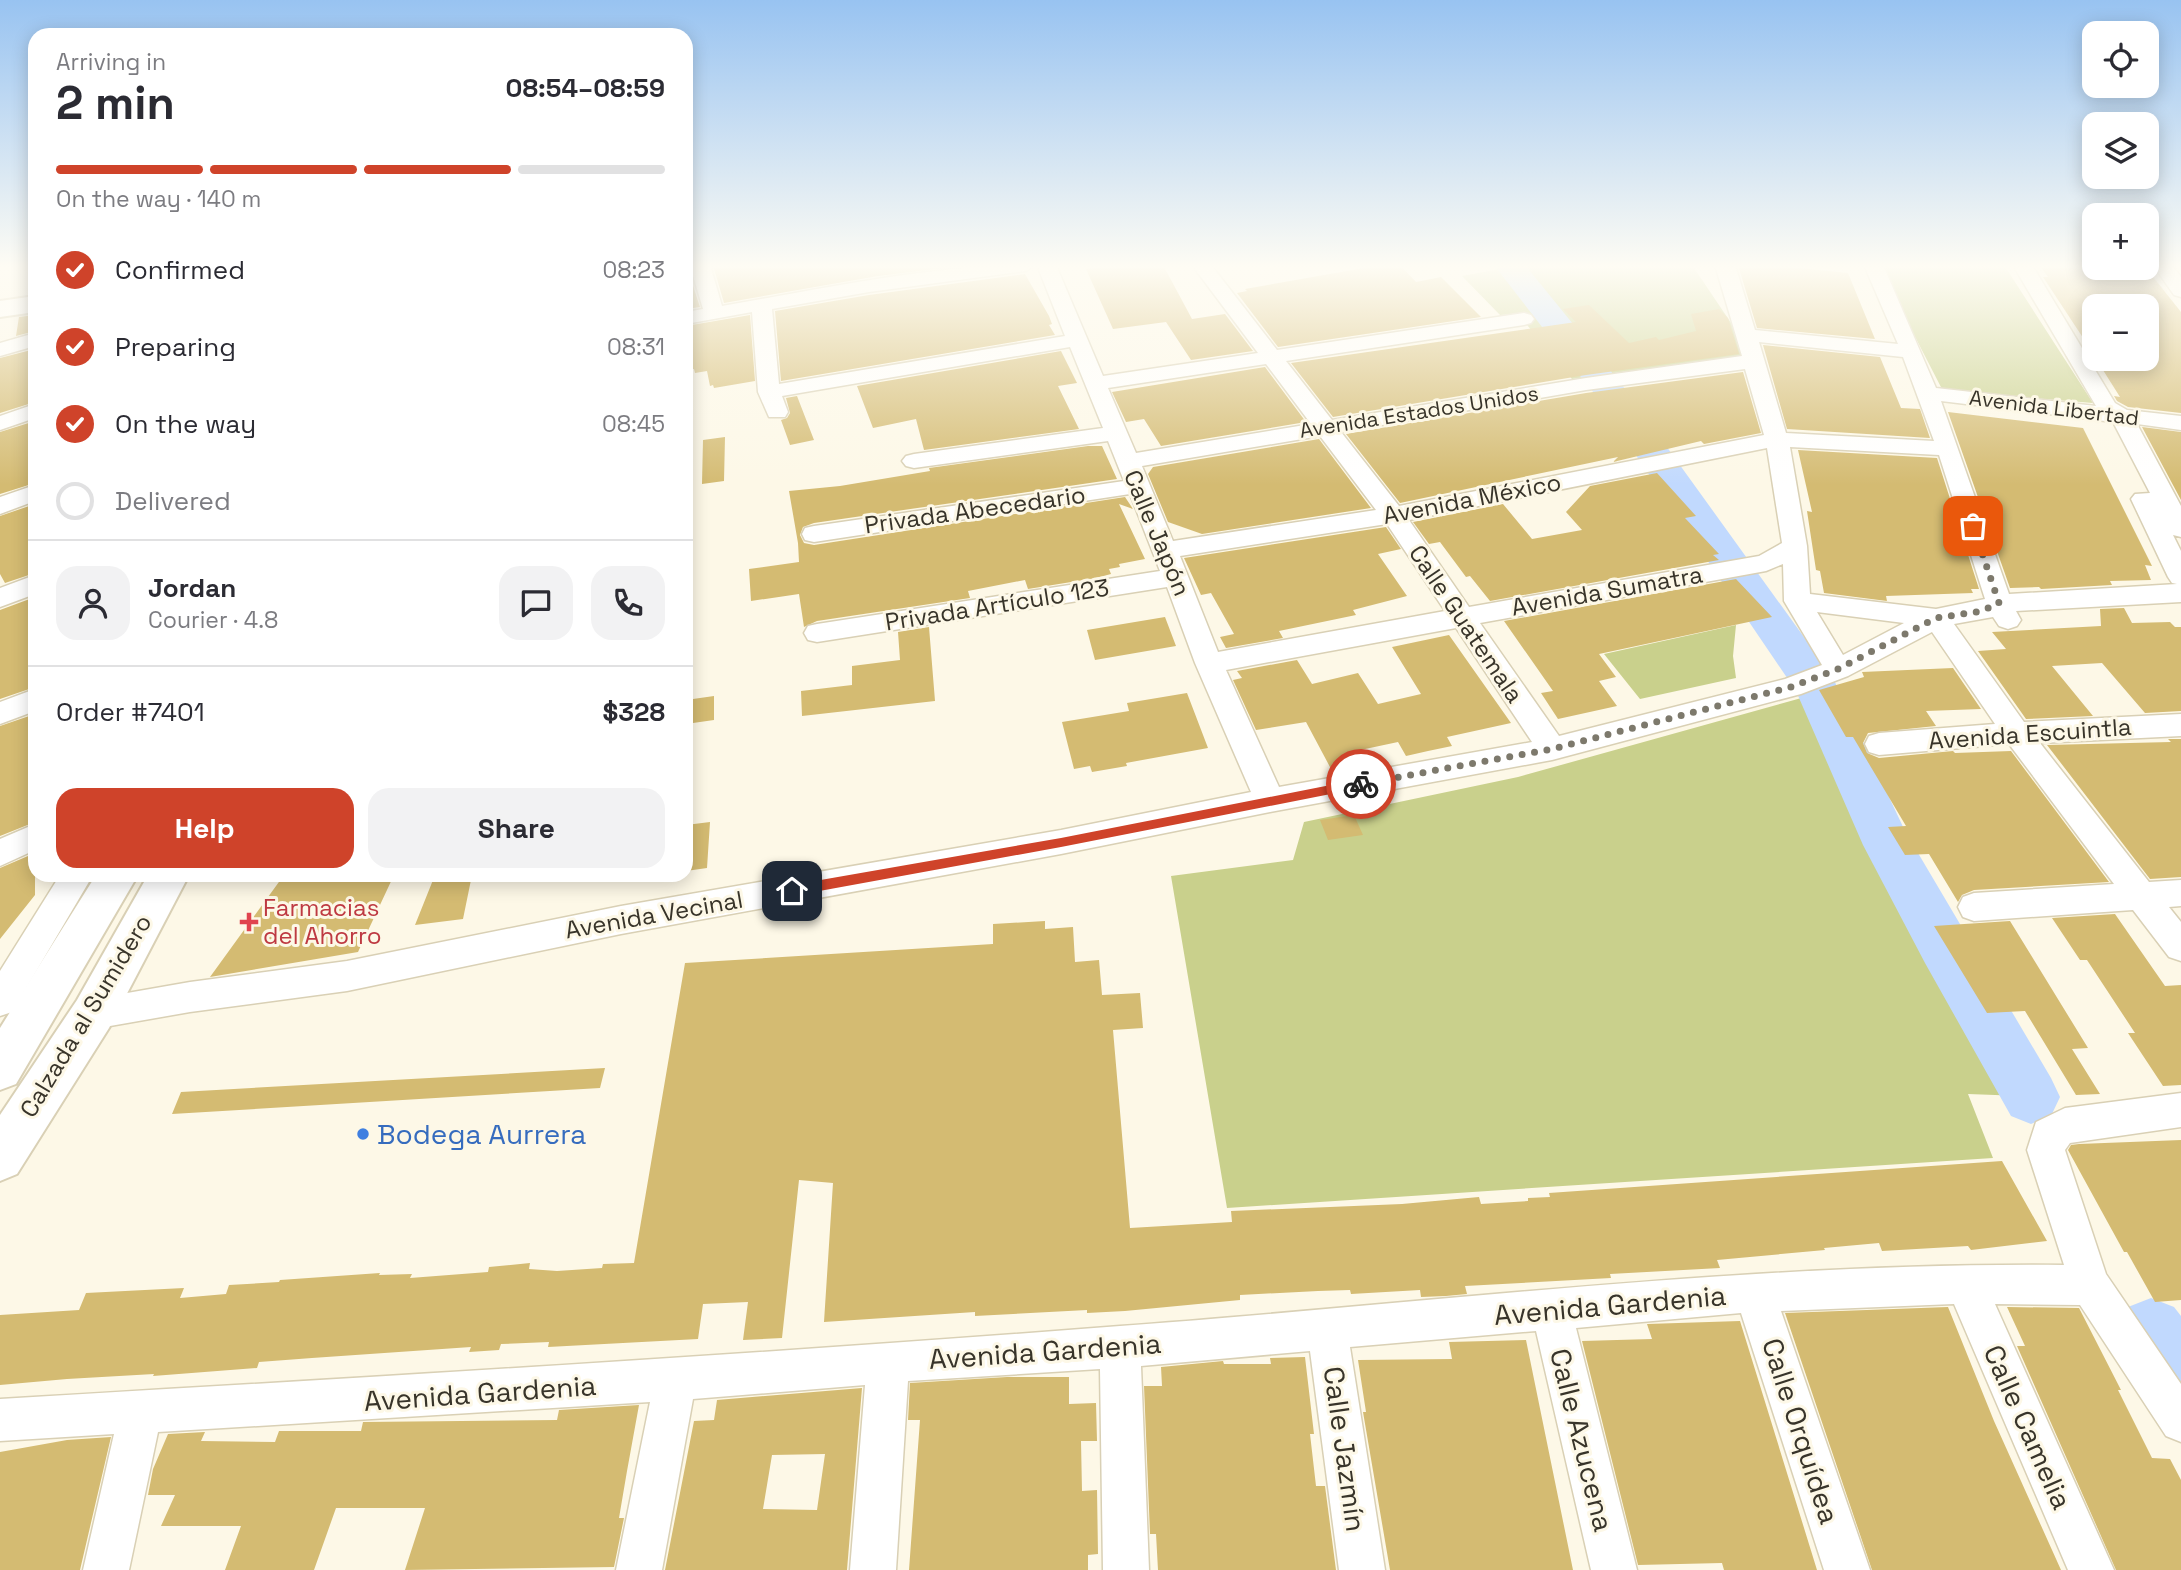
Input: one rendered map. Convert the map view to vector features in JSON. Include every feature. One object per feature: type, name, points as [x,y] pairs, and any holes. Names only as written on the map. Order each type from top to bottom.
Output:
[{"type":"main road","points":[[0,1069],[11,1012],[113,882]]},
{"type":"main road","name":"Calzada al Sumidero","points":[[0,1157],[93,1014],[165,882]]},
{"type":"street","points":[[765,338],[769,392],[777,412]]},
{"type":"street","name":"Calle Guatemala","points":[[1256,338],[1393,515],[1552,749]]},
{"type":"street","points":[[1095,384],[1391,338]]},
{"type":"street","points":[[1747,338],[1777,439],[1795,547],[1797,601],[1838,669]]},
{"type":"street","points":[[1778,338],[1912,352]]},
{"type":"street","points":[[1906,338],[1948,449],[1996,611]]},
{"type":"street","points":[[2066,338],[2181,529]]},
{"type":"street","name":"Calle Japón","points":[[1077,340],[1209,663],[1270,800]]},
{"type":"street","points":[[769,392],[1077,340]]},
{"type":"street","points":[[0,350],[28,341]]},
{"type":"street","name":"Avenida Estados Unidos","points":[[1126,462],[1653,373],[1754,360]]},
{"type":"street","name":"Avenida Libertad","points":[[1927,393],[2110,412],[2181,423]]},
{"type":"street","points":[[2110,412],[2181,577]]},
{"type":"street","points":[[0,424],[28,414]]},
{"type":"street","points":[[914,461],[1114,433]]},
{"type":"street","name":"Avenida México","points":[[1165,550],[1393,515],[1777,439],[1948,449]]},
{"type":"street","name":"Privada Abecedario","points":[[814,534],[1137,486]]},
{"type":"street","points":[[0,506],[28,495]]},
{"type":"street","name":"Avenida Sumatra","points":[[1209,663],[1766,563],[1795,547]]},
{"type":"street","name":"Privada Artículo 123","points":[[817,633],[1176,577]]},
{"type":"street","points":[[0,598],[28,587]]},
{"type":"street","points":[[1996,611],[2181,593]]},
{"type":"street","points":[[1797,601],[1936,618],[2016,733],[2181,947]]},
{"type":"street","points":[[1996,611],[2181,608]]},
{"type":"street","name":"Avenida Vecinal","points":[[93,1014],[190,997],[348,976],[621,920],[1061,842],[1270,800],[1552,749],[1791,687],[1838,669],[1936,618],[1996,611]]},
{"type":"street","points":[[0,714],[28,702]]},
{"type":"street","name":"Avenida Escuintla","points":[[1879,744],[2016,733],[2181,725]]},
{"type":"street","points":[[0,853],[28,839]]},
{"type":"street","points":[[11,1012],[74,882]]},
{"type":"street","points":[[1974,907],[2181,893]]},
{"type":"street","points":[[2181,1110],[2064,1126],[2049,1135],[2046,1150],[2090,1286],[2181,1421]]},
{"type":"street","name":"Avenida Gardenia","points":[[0,1420],[140,1414],[676,1380],[888,1362],[1120,1347],[1755,1292],[1965,1284],[2090,1286]]},
{"type":"street","name":"Calle Camelia","points":[[1965,1284],[2091,1570]]},
{"type":"street","name":"Calle Orquídea","points":[[1755,1292],[1847,1570]]},
{"type":"street","name":"Calle Azucena","points":[[1551,1310],[1614,1570]]},
{"type":"street","name":"Calle Jazmín","points":[[1327,1328],[1362,1570]]},
{"type":"street","points":[[1120,1347],[1126,1570]]},
{"type":"street","points":[[873,1570],[888,1362]]},
{"type":"street","points":[[639,1570],[676,1380]]},
{"type":"street","points":[[106,1570],[140,1414]]},
{"type":"green space","points":[[1538,338],[1741,338],[1752,354],[1572,379]]},
{"type":"green space","points":[[1916,338],[2051,338],[2093,403],[1943,391]]},
{"type":"green space","points":[[1736,625],[1733,656],[1736,678],[1640,699],[1604,654]]},
{"type":"green space","points":[[1805,697],[2022,1096],[1968,1094],[1993,1158],[1227,1208],[1171,876],[1293,860],[1304,822],[1518,777]]},
{"type":"building","points":[[693,338],[752,338],[755,381],[714,388],[713,385],[710,386],[707,371],[695,373]]},
{"type":"building","points":[[777,338],[1036,338],[781,381]]},
{"type":"building","points":[[1177,338],[1243,338],[1253,351],[1191,360]]},
{"type":"building","points":[[1271,338],[1337,338],[1278,347]]},
{"type":"building","points":[[1463,338],[1624,338],[1629,343],[1650,338],[1734,338],[1739,354],[1586,375],[1333,417],[1291,363]]},
{"type":"building","points":[[2159,338],[2181,338],[2181,413],[2128,407],[2114,396],[2120,397],[2104,371],[2159,371]]},
{"type":"building","points":[[1763,345],[1880,357],[1901,408],[1920,409],[1930,438],[1787,429]]},
{"type":"building","points":[[28,351],[28,404],[0,413],[0,358]]},
{"type":"building","points":[[1061,351],[1077,383],[1058,386],[1079,429],[924,450],[916,419],[873,428],[857,386]]},
{"type":"building","points":[[1265,367],[1306,422],[1161,446],[1144,419],[1126,422],[1112,392]]},
{"type":"building","points":[[1743,372],[1761,433],[1704,444],[1701,441],[1613,462],[1618,457],[1400,503],[1346,434],[1586,393]]},
{"type":"building","points":[[797,396],[814,440],[790,445],[781,420],[787,418],[790,413],[786,398]]},
{"type":"building","points":[[1948,412],[2083,428],[2152,566],[2145,565],[2151,580],[2110,581],[2112,585],[2010,588]]},
{"type":"building","points":[[28,423],[28,485],[0,494],[0,432]]},
{"type":"building","points":[[2142,427],[2181,432],[2181,500]]},
{"type":"building","points":[[725,437],[724,481],[702,484],[703,440]]},
{"type":"building","points":[[1319,439],[1371,508],[1202,534],[1168,522],[1148,474],[1153,467]]},
{"type":"building","points":[[1102,446],[1117,479],[814,523],[803,527],[800,535],[804,543],[814,545],[1125,497],[1133,509],[1119,504],[1145,559],[1119,564],[1120,567],[1109,569],[1111,574],[1096,578],[1028,589],[1025,580],[968,591],[970,598],[817,621],[804,627],[799,594],[751,601],[749,569],[799,562],[789,491],[840,486],[930,471],[929,468]]},
{"type":"building","points":[[1798,450],[1937,458],[1979,589],[1971,589],[1973,593],[1886,596],[1887,601],[1824,593],[1820,571],[1816,570],[1807,511],[1812,512]]},
{"type":"building","points":[[1657,473],[1696,516],[1685,518],[1719,554],[1713,555],[1719,560],[1490,601],[1470,576],[1466,577],[1440,542],[1429,544],[1413,522],[1503,504],[1532,539],[1582,530],[1566,512],[1590,486]]},
{"type":"building","points":[[28,506],[28,575],[5,583],[0,574],[0,516]]},
{"type":"building","points":[[1386,527],[1401,549],[1378,554],[1407,596],[1353,610],[1356,615],[1279,631],[1283,638],[1226,648],[1220,637],[1234,634],[1211,593],[1201,595],[1184,558]]},
{"type":"building","points":[[1736,579],[1772,617],[1599,654],[1616,677],[1599,681],[1617,706],[1558,719],[1541,693],[1553,691],[1504,621]]},
{"type":"building","points":[[28,600],[28,689],[0,699],[0,610]]},
{"type":"building","points":[[2124,608],[2132,623],[2170,622],[2175,627],[2181,627],[2181,711],[2145,713],[2102,663],[2052,666],[2093,716],[2026,719],[1978,651],[2006,649],[1992,632],[2101,626],[2100,609]]},
{"type":"building","points":[[1165,617],[1176,646],[1095,660],[1087,630]]},
{"type":"building","points":[[929,627],[935,701],[802,716],[801,691],[852,685],[852,666],[900,660],[898,632]]},
{"type":"building","points":[[1449,635],[1511,723],[1447,737],[1452,746],[1406,756],[1398,742],[1351,752],[1356,761],[1330,767],[1306,722],[1256,730],[1233,680],[1242,678],[1237,671],[1297,660],[1312,684],[1358,673],[1378,704],[1421,694],[1392,647]]},
{"type":"building","points":[[1953,668],[1981,709],[1926,711],[1936,726],[1868,733],[1863,743],[1867,753],[1879,758],[1953,751],[2011,751],[2109,882],[1974,890],[1962,895],[1958,902],[1929,854],[1905,855],[1888,827],[1906,826],[1853,737],[1846,737],[1819,690],[1864,677],[1862,672]]},
{"type":"building","points":[[1187,693],[1208,748],[1092,772],[1090,766],[1074,769],[1062,722],[1129,711],[1127,703]]},
{"type":"building","points":[[714,696],[714,720],[693,723],[693,699]]},
{"type":"building","points":[[28,716],[28,825],[0,836],[0,726]]},
{"type":"building","points":[[2168,739],[2181,739],[2181,877],[2150,879],[2047,745],[2171,742]]},
{"type":"building","points":[[1354,815],[1363,835],[1328,840],[1320,820]]},
{"type":"building","points":[[710,822],[707,868],[693,870],[693,824]]},
{"type":"building","points":[[28,856],[28,882],[35,882],[35,895],[0,939],[0,868]]},
{"type":"building","points":[[279,882],[391,882],[358,952],[210,977]]},
{"type":"building","points":[[432,882],[471,882],[463,919],[415,925]]},
{"type":"building","points":[[2115,914],[2165,986],[2181,985],[2181,1085],[2163,1086],[2128,1033],[2135,1033],[2087,960],[2080,960],[2052,918]]},
{"type":"building","points":[[1045,921],[1045,929],[1073,927],[1075,962],[1099,960],[1102,995],[1140,993],[1143,1028],[1113,1030],[1130,1228],[1232,1222],[1231,1211],[1402,1204],[1479,1197],[1481,1204],[1528,1201],[1528,1198],[1550,1197],[1549,1193],[2002,1161],[2047,1241],[1971,1250],[1968,1246],[1882,1251],[1879,1243],[1824,1248],[1825,1250],[1717,1260],[1720,1268],[1610,1274],[1611,1278],[1465,1286],[1467,1294],[1446,1296],[1421,1297],[1420,1290],[1351,1294],[1350,1290],[1318,1291],[1240,1295],[1240,1300],[1125,1311],[1087,1313],[1087,1310],[975,1316],[975,1312],[824,1322],[833,1183],[799,1180],[782,1338],[743,1340],[748,1302],[703,1304],[698,1339],[548,1347],[549,1342],[501,1344],[499,1350],[469,1352],[471,1347],[312,1358],[259,1362],[257,1368],[0,1385],[0,1315],[79,1310],[86,1293],[184,1288],[180,1298],[226,1294],[229,1285],[280,1280],[380,1273],[379,1275],[412,1274],[410,1278],[488,1272],[489,1267],[530,1263],[529,1269],[557,1271],[602,1268],[603,1264],[634,1263],[685,963],[993,944],[993,924]]},
{"type":"building","points":[[2010,921],[2088,1048],[2072,1049],[2100,1094],[2076,1095],[2025,1011],[1987,1013],[1934,926]]},
{"type":"building","points":[[605,1068],[600,1088],[172,1114],[181,1092]]},
{"type":"building","points":[[2181,1140],[2181,1300],[2155,1302],[2068,1150],[2071,1145],[2079,1144]]},
{"type":"building","points":[[1948,1307],[1994,1421],[2061,1570],[1872,1570],[1785,1313]]},
{"type":"building","points":[[2007,1307],[2079,1308],[2152,1458],[2170,1459],[2181,1480],[2181,1570],[2116,1570],[2017,1346],[2025,1346]]},
{"type":"building","points":[[1740,1321],[1817,1570],[1724,1570],[1722,1563],[1638,1565],[1582,1341],[1652,1339],[1647,1324]]},
{"type":"building","points":[[1526,1340],[1573,1570],[1390,1570],[1363,1412],[1366,1412],[1358,1360],[1452,1359],[1449,1342]]},
{"type":"building","points":[[1305,1357],[1314,1434],[1310,1434],[1316,1486],[1325,1486],[1336,1570],[1158,1570],[1156,1534],[1150,1534],[1144,1386],[1162,1386],[1161,1367],[1223,1361],[1224,1364],[1271,1364],[1270,1358]]},
{"type":"building","points":[[1007,1377],[1069,1377],[1069,1404],[1096,1403],[1097,1441],[1081,1441],[1082,1491],[1097,1490],[1098,1554],[1088,1555],[1088,1570],[909,1570],[920,1420],[908,1420],[910,1383]]},
{"type":"building","points":[[862,1388],[847,1570],[665,1570],[694,1421],[714,1420],[717,1400]],"holes":[[[825,1454],[817,1510],[763,1509],[772,1455]]]},
{"type":"building","points":[[639,1405],[619,1518],[624,1518],[614,1567],[405,1570],[425,1508],[336,1508],[314,1570],[225,1570],[241,1526],[161,1526],[175,1495],[148,1495],[153,1469],[168,1434],[205,1432],[201,1441],[275,1442],[279,1431],[361,1431],[363,1422],[557,1420],[559,1410]]},
{"type":"building","points":[[111,1437],[80,1570],[0,1570],[0,1452],[67,1440]]},
{"type":"waterway","points":[[1567,338],[1596,374]]},
{"type":"waterway","points":[[1608,389],[1816,687],[1838,741],[1888,845],[1943,947],[2031,1097]]},
{"type":"waterway","points":[[2151,1330],[2181,1370]]},
{"type":"way so far","points":[[1361,784],[1552,749],[1791,687],[1838,669],[1936,618],[1982,611],[1999,603],[1973,526]]},
{"type":"place","name":"Farmacias del Ahorro","points":[[249,922]]},
{"type":"place","name":"Bodega Aurrera","points":[[363,1134]]},
{"type":"route","points":[[792,891],[1361,784]]}]
